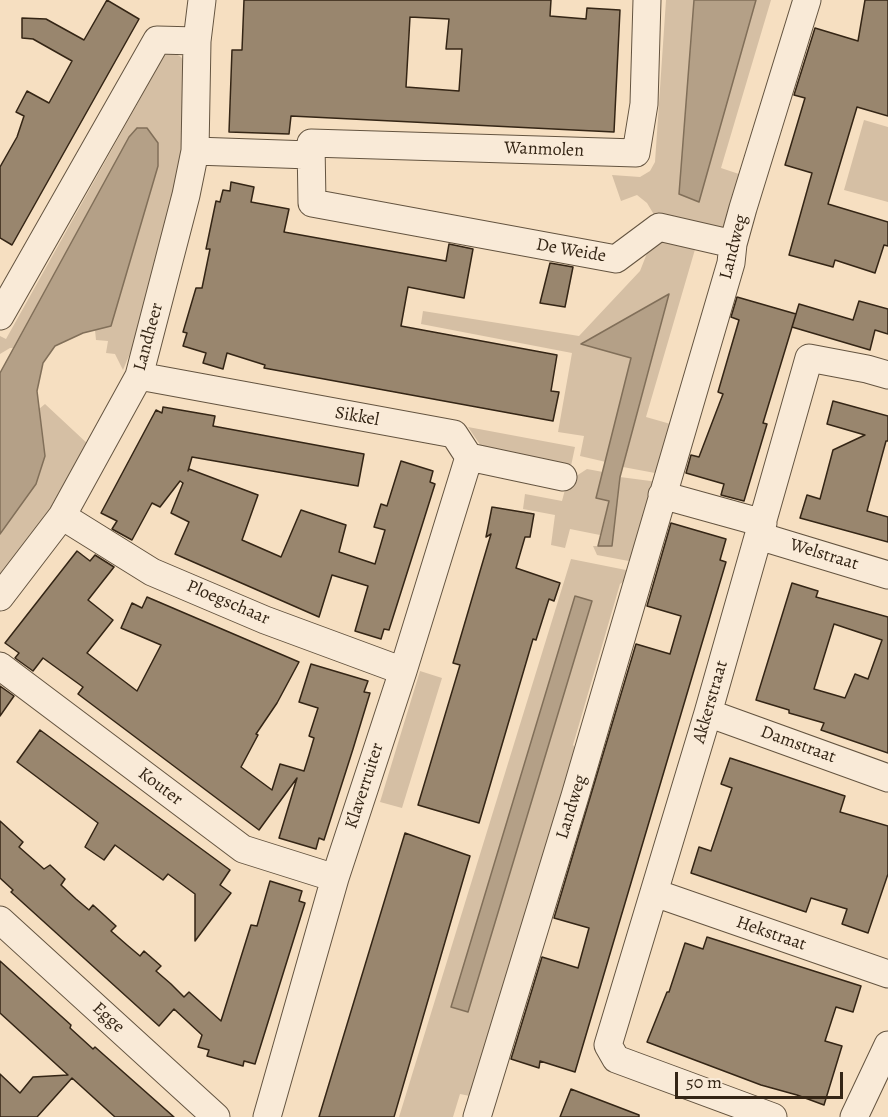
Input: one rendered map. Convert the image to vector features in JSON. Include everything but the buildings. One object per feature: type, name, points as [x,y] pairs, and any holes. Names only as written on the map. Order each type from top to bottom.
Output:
[{"type":"street","name":"Landheer","points":[[0,597],[62,516],[139,376],[186,195],[195,151],[197,41],[202,0]]},
{"type":"street","name":"Wanmolen","points":[[310,155],[311,143],[636,153],[644,104],[647,0]]},
{"type":"street","name":"Landweg","points":[[477,1117],[575,796],[731,262],[733,244],[807,0]]},
{"type":"street","points":[[0,316],[157,40],[197,41]]},
{"type":"street","points":[[195,151],[310,155]]},
{"type":"street","name":"De Weide","points":[[310,155],[312,202],[616,259],[658,227],[733,244]]},
{"type":"street","name":"Akkerstraat","points":[[773,1117],[616,1059],[608,1045],[708,713],[809,357],[888,375]]},
{"type":"street","name":"Sikkel","points":[[139,376],[454,434],[469,457]]},
{"type":"street","points":[[469,457],[563,477]]},
{"type":"street","name":"Klaverruiter","points":[[267,1117],[335,879],[403,671],[469,457]]},
{"type":"street","points":[[662,495],[761,529]]},
{"type":"street","name":"Ploegschaar","points":[[62,516],[152,572],[265,620],[403,671]]},
{"type":"street","name":"Welstraat","points":[[761,529],[888,575]]},
{"type":"street","name":"Kouter","points":[[0,666],[243,849],[335,879]]},
{"type":"street","name":"Damstraat","points":[[708,713],[888,778]]},
{"type":"street","name":"Hekstraat","points":[[655,893],[888,974]]},
{"type":"street","name":"Egge","points":[[0,920],[216,1117]]},
{"type":"street","points":[[856,1114],[888,1045]]},
{"type":"shaded area","points":[[666,0],[694,0],[683,147],[699,202],[756,0],[771,0],[721,168],[745,176],[726,233],[656,218],[647,203],[637,195],[621,201],[612,175],[640,177],[650,171],[655,162]]},
{"type":"shaded area","points":[[694,0],[756,0],[699,202],[679,194]]},
{"type":"shaded area","points":[[163,51],[171,51],[181,57],[188,69],[185,160],[146,315],[123,370],[115,354],[106,353],[108,341],[96,340],[95,330],[111,326],[137,128],[129,137],[13,348],[0,354],[0,336],[6,339],[154,74]]},
{"type":"shaded area","points":[[864,120],[888,127],[888,202],[844,190]]},
{"type":"shaded area","points":[[137,128],[147,128],[158,143],[158,166],[111,326],[83,333],[55,346],[43,363],[37,391],[45,456],[36,484],[0,534],[0,373],[129,137]]},
{"type":"shaded area","points":[[653,238],[696,246],[646,417],[674,425],[655,473],[623,467],[669,295],[582,344],[631,357],[606,462],[580,456],[584,436],[558,432],[572,353],[421,324],[423,311],[579,336],[640,271]]},
{"type":"shaded area","points":[[669,294],[620,477],[612,546],[598,546],[609,501],[596,498],[631,358],[581,344]]},
{"type":"shaded area","points":[[45,404],[89,445],[45,520],[0,579],[0,534],[36,484],[45,456],[39,409]]},
{"type":"shaded area","points":[[468,427],[575,447],[571,466],[485,452]]},
{"type":"shaded area","points":[[587,469],[603,472],[596,497],[609,500],[600,535],[570,529],[565,548],[551,545],[555,515],[523,509],[525,494],[562,501],[567,482]]},
{"type":"shaded area","points":[[620,477],[658,482],[634,562],[597,555],[593,546],[612,546]]},
{"type":"shaded area","points":[[571,559],[631,571],[630,577],[620,584],[573,745],[579,753],[572,778],[566,777],[475,1097],[460,1094],[453,1117],[399,1117]],"holes":[[[575,596],[592,601],[452,1007]]]},
{"type":"shaded area","points":[[575,596],[592,601],[468,1012],[451,1007]]},
{"type":"shaded area","points":[[420,671],[442,678],[402,808],[380,802]]}]
